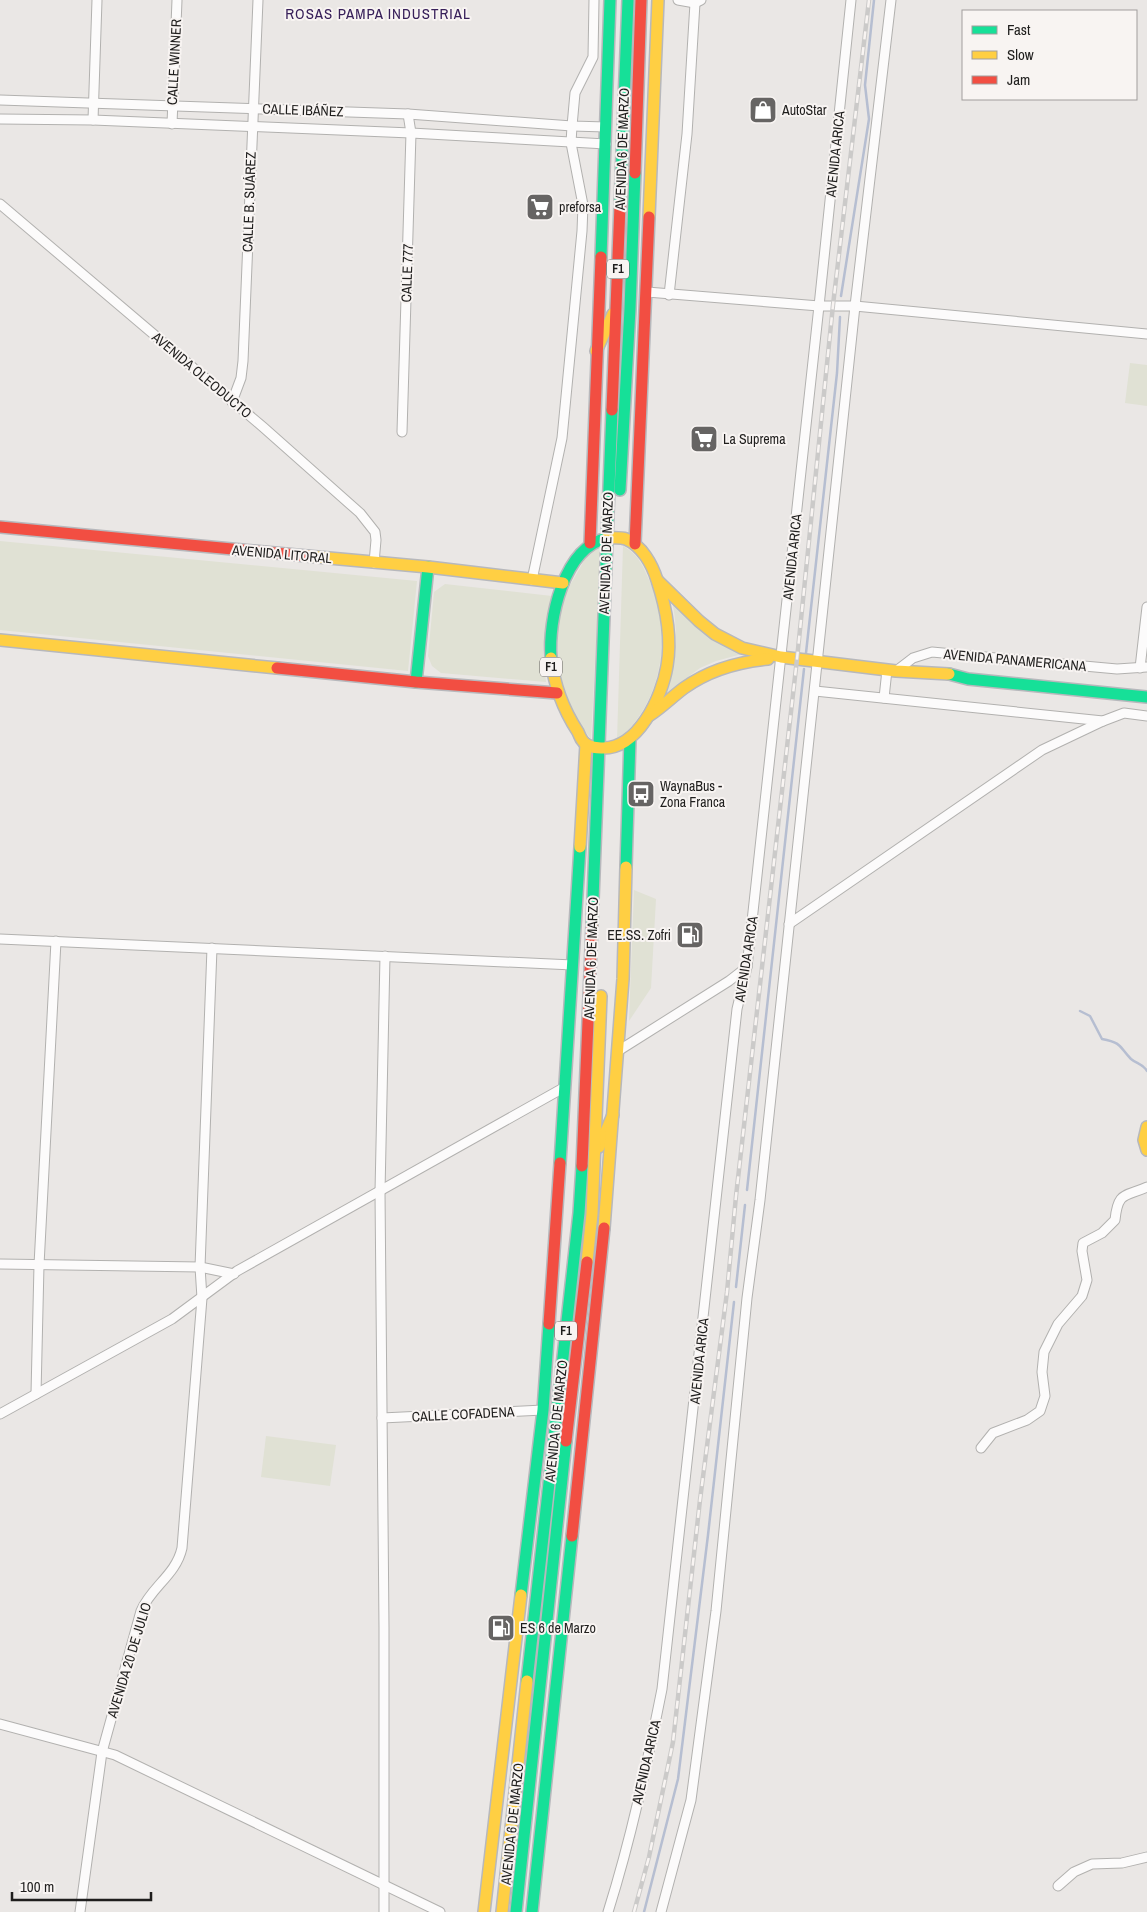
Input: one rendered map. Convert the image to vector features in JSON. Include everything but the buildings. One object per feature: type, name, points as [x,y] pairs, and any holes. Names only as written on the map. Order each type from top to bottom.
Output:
[{"type":"main road","name":"AVENIDA 6 DE MARZO","points":[[590,543],[610,0]]},
{"type":"main road","name":"AVENIDA 6 DE MARZO","points":[[502,1912],[579,1213],[584,1145],[604,748],[612,538],[616,307],[628,0]]},
{"type":"main road","name":"AVENIDA 6 DE MARZO","points":[[612,538],[630,309],[641,0]]},
{"type":"main road","name":"AVENIDA 6 DE MARZO","points":[[635,544],[658,0]]},
{"type":"main road","points":[[596,351],[616,307]]},
{"type":"main road","name":"AVENIDA LITORAL","points":[[0,527],[428,568],[563,583]]},
{"type":"main road","points":[[590,543],[612,538],[626,539],[635,544],[647,559],[658,580],[667,618],[667,666],[650,715]]},
{"type":"main road","name":"F1","points":[[586,744],[566,716],[550,664],[551,627],[563,583],[574,564],[590,543]]},
{"type":"main road","points":[[416,682],[428,568]]},
{"type":"main road","points":[[658,580],[699,621],[716,634],[742,648],[781,657],[891,670],[917,678],[968,679],[1147,697]]},
{"type":"main road","points":[[0,640],[416,682],[558,693]]},
{"type":"main road","points":[[586,744],[604,748],[620,747],[630,739],[650,715],[691,683],[719,669],[749,660],[781,657]]},
{"type":"main road","name":"AVENIDA 6 DE MARZO","points":[[532,1912],[594,1340],[613,1115],[623,979],[630,739]]},
{"type":"main road","name":"AVENIDA 6 DE MARZO","points":[[484,1912],[543,1410],[586,744]]},
{"type":"main road","name":"AVENIDA 6 DE MARZO","points":[[602,964],[604,748]]},
{"type":"main road","name":"AVENIDA 6 DE MARZO","points":[[516,1912],[592,1214],[596,1154],[601,984]]},
{"type":"main road","points":[[596,1154],[613,1115]]},
{"type":"main road","points":[[1147,1127],[1144,1140],[1147,1150]]},
{"type":"street","points":[[93,120],[97,0]]},
{"type":"street","name":"CALLE WINNER","points":[[172,124],[177,0]]},
{"type":"street","name":"CALLE B. SUÁREZ","points":[[232,402],[241,378],[243,361],[258,0]]},
{"type":"street","points":[[532,580],[562,438],[583,205],[571,143],[572,126],[575,93],[593,57],[594,0]]},
{"type":"street","points":[[669,295],[687,134],[698,1],[678,0]]},
{"type":"street","name":"AVENIDA ARICA","points":[[608,1912],[646,1768],[662,1689],[738,1009],[747,967],[820,306],[850,0]]},
{"type":"street","points":[[661,1912],[691,1800],[716,1611],[747,1298],[760,1200],[855,306],[891,0]]},
{"type":"street","name":"CALLE IBÁÑEZ","points":[[0,100],[408,114],[606,127]]},
{"type":"street","name":"CALLE 777","points":[[402,432],[411,133],[408,114]]},
{"type":"street","name":"CALLE IBÁÑEZ","points":[[0,119],[93,120],[411,133],[606,144]]},
{"type":"street","name":"AVENIDA OLEODUCTO","points":[[0,204],[308,467],[369,523],[375,532],[374,563]]},
{"type":"street","points":[[647,292],[820,306],[855,306],[1147,334]]},
{"type":"street","points":[[1145,666],[1147,607]]},
{"type":"street","name":"AVENIDA PANAMERICANA","points":[[891,670],[912,658],[932,652],[1117,669],[1145,666]]},
{"type":"street","points":[[884,698],[891,670]]},
{"type":"street","points":[[814,691],[1103,721]]},
{"type":"street","points":[[790,924],[1042,750],[1124,713],[1147,716]]},
{"type":"street","points":[[0,939],[573,965]]},
{"type":"street","points":[[36,1394],[39,1265],[56,941]]},
{"type":"street","name":"AVENIDA 20 DE JULIO","points":[[80,1912],[102,1752],[146,1599],[171,1573],[181,1554],[202,1298],[200,1267],[212,948]]},
{"type":"street","points":[[384,1912],[380,1192],[385,956]]},
{"type":"street","points":[[618,1051],[729,981],[747,967]]},
{"type":"street","points":[[0,1414],[172,1319],[234,1274],[565,1087]]},
{"type":"street","points":[[980,1448],[993,1433],[1027,1420],[1040,1411],[1045,1396],[1042,1372],[1044,1352],[1058,1324],[1082,1296],[1086,1280],[1082,1251],[1083,1243],[1102,1233],[1116,1220],[1117,1206],[1126,1194],[1147,1187]]},
{"type":"street","points":[[0,1264],[200,1267],[234,1274]]},
{"type":"street","name":"CALLE COFADENA","points":[[382,1418],[543,1410]]},
{"type":"street","points":[[0,1724],[115,1755],[440,1912]]},
{"type":"street","points":[[1058,1886],[1074,1872],[1092,1864],[1122,1863],[1147,1857]]},
{"type":"shaded area","points":[[1130,363],[1147,365],[1147,406],[1125,403]]},
{"type":"shaded area","points":[[0,541],[417,581],[408,671],[0,630]]},
{"type":"shaded area","points":[[601,545],[591,739],[575,719],[559,678],[557,623],[565,594],[585,559]]},
{"type":"shaded area","points":[[623,546],[637,557],[645,571],[658,605],[662,619],[662,628],[659,667],[651,694],[637,719],[617,740]]},
{"type":"shaded area","points":[[445,584],[552,596],[543,651],[546,682],[441,673],[432,666],[428,656],[434,592]]},
{"type":"shaded area","points":[[672,601],[742,654],[716,661],[700,668],[665,694],[676,637]]},
{"type":"shaded area","points":[[634,890],[656,899],[651,988],[629,1021]]},
{"type":"shaded area","points":[[266,1436],[336,1445],[330,1486],[261,1477]]},
{"type":"waterway","points":[[841,296],[869,119],[865,85],[874,0]]},
{"type":"waterway","points":[[806,653],[837,373],[840,317]]},
{"type":"waterway","points":[[747,1190],[804,669]]},
{"type":"waterway","points":[[1080,1011],[1090,1016],[1102,1039],[1120,1046],[1131,1059],[1142,1065],[1147,1071]]},
{"type":"waterway","points":[[736,1287],[745,1205]]},
{"type":"waterway","points":[[644,1912],[678,1779],[734,1302]]},
{"type":"railway","points":[[634,1912],[649,1857],[673,1742],[700,1500],[727,1292],[736,1196],[797,659],[833,305],[869,0]]},
{"type":"traffic: fast","points":[[601,257],[610,0]]},
{"type":"traffic: fast","points":[[620,205],[628,0]]},
{"type":"traffic: fast","points":[[620,490],[635,173]]},
{"type":"traffic: fast","points":[[592,925],[612,410]]},
{"type":"traffic: fast","points":[[551,658],[552,625],[561,588],[569,570],[579,556],[592,544],[607,538]]},
{"type":"traffic: fast","points":[[416,682],[428,567]]},
{"type":"traffic: fast","points":[[949,674],[968,679],[1147,697]]},
{"type":"traffic: fast","points":[[626,867],[630,739]]},
{"type":"traffic: fast","points":[[560,1163],[580,847]]},
{"type":"traffic: fast","points":[[527,1681],[579,1213],[582,1166]]},
{"type":"traffic: fast","points":[[521,1595],[543,1410],[549,1324]]},
{"type":"traffic: fast","points":[[516,1912],[566,1441]]},
{"type":"traffic: fast","points":[[532,1912],[572,1536]]},
{"type":"traffic: slow","points":[[649,217],[658,0]]},
{"type":"traffic: slow","points":[[596,351],[613,314]]},
{"type":"traffic: slow","points":[[551,658],[554,678],[564,706],[581,739],[587,745],[601,748],[614,746],[626,740],[637,731],[654,706],[664,679],[669,644],[667,622],[660,590],[649,562],[637,546],[626,539],[607,538]]},
{"type":"traffic: slow","points":[[307,556],[428,567],[563,583]]},
{"type":"traffic: slow","points":[[658,581],[715,634],[742,648],[781,657],[896,671],[949,674]]},
{"type":"traffic: slow","points":[[0,640],[277,668]]},
{"type":"traffic: slow","points":[[650,715],[684,688],[703,676],[745,662],[768,659]]},
{"type":"traffic: slow","points":[[580,847],[586,744]]},
{"type":"traffic: slow","points":[[604,1228],[623,979],[626,867]]},
{"type":"traffic: slow","points":[[587,1262],[592,1214],[601,996]]},
{"type":"traffic: slow","points":[[599,1147],[613,1115]]},
{"type":"traffic: slow","points":[[1147,1127],[1144,1140],[1147,1150]]},
{"type":"traffic: slow","points":[[484,1912],[521,1595]]},
{"type":"traffic: slow","points":[[502,1912],[527,1681]]},
{"type":"traffic: jam","points":[[635,173],[641,0]]},
{"type":"traffic: jam","points":[[612,410],[620,205]]},
{"type":"traffic: jam","points":[[635,544],[649,217]]},
{"type":"traffic: jam","points":[[590,543],[601,257]]},
{"type":"traffic: jam","points":[[0,527],[307,556]]},
{"type":"traffic: jam","points":[[277,668],[416,682],[557,693]]},
{"type":"traffic: jam","points":[[582,1166],[592,925]]},
{"type":"traffic: jam","points":[[549,1324],[560,1163]]},
{"type":"traffic: jam","points":[[572,1536],[604,1228]]},
{"type":"traffic: jam","points":[[566,1441],[587,1262]]},
{"type":"place","name":"AutoStar","points":[[763,110]]},
{"type":"place","name":"preforsa","points":[[540,207]]},
{"type":"place","name":"La Suprema","points":[[704,439]]},
{"type":"place","name":"WaynaBus - Zona Franca","points":[[641,794]]},
{"type":"place","name":"EE.SS. Zofri","points":[[690,935]]},
{"type":"place","name":"ES 6 de Marzo","points":[[501,1628]]},
{"type":"district","name":"ROSAS PAMPA INDUSTRIAL","points":[[378,14]]}]
